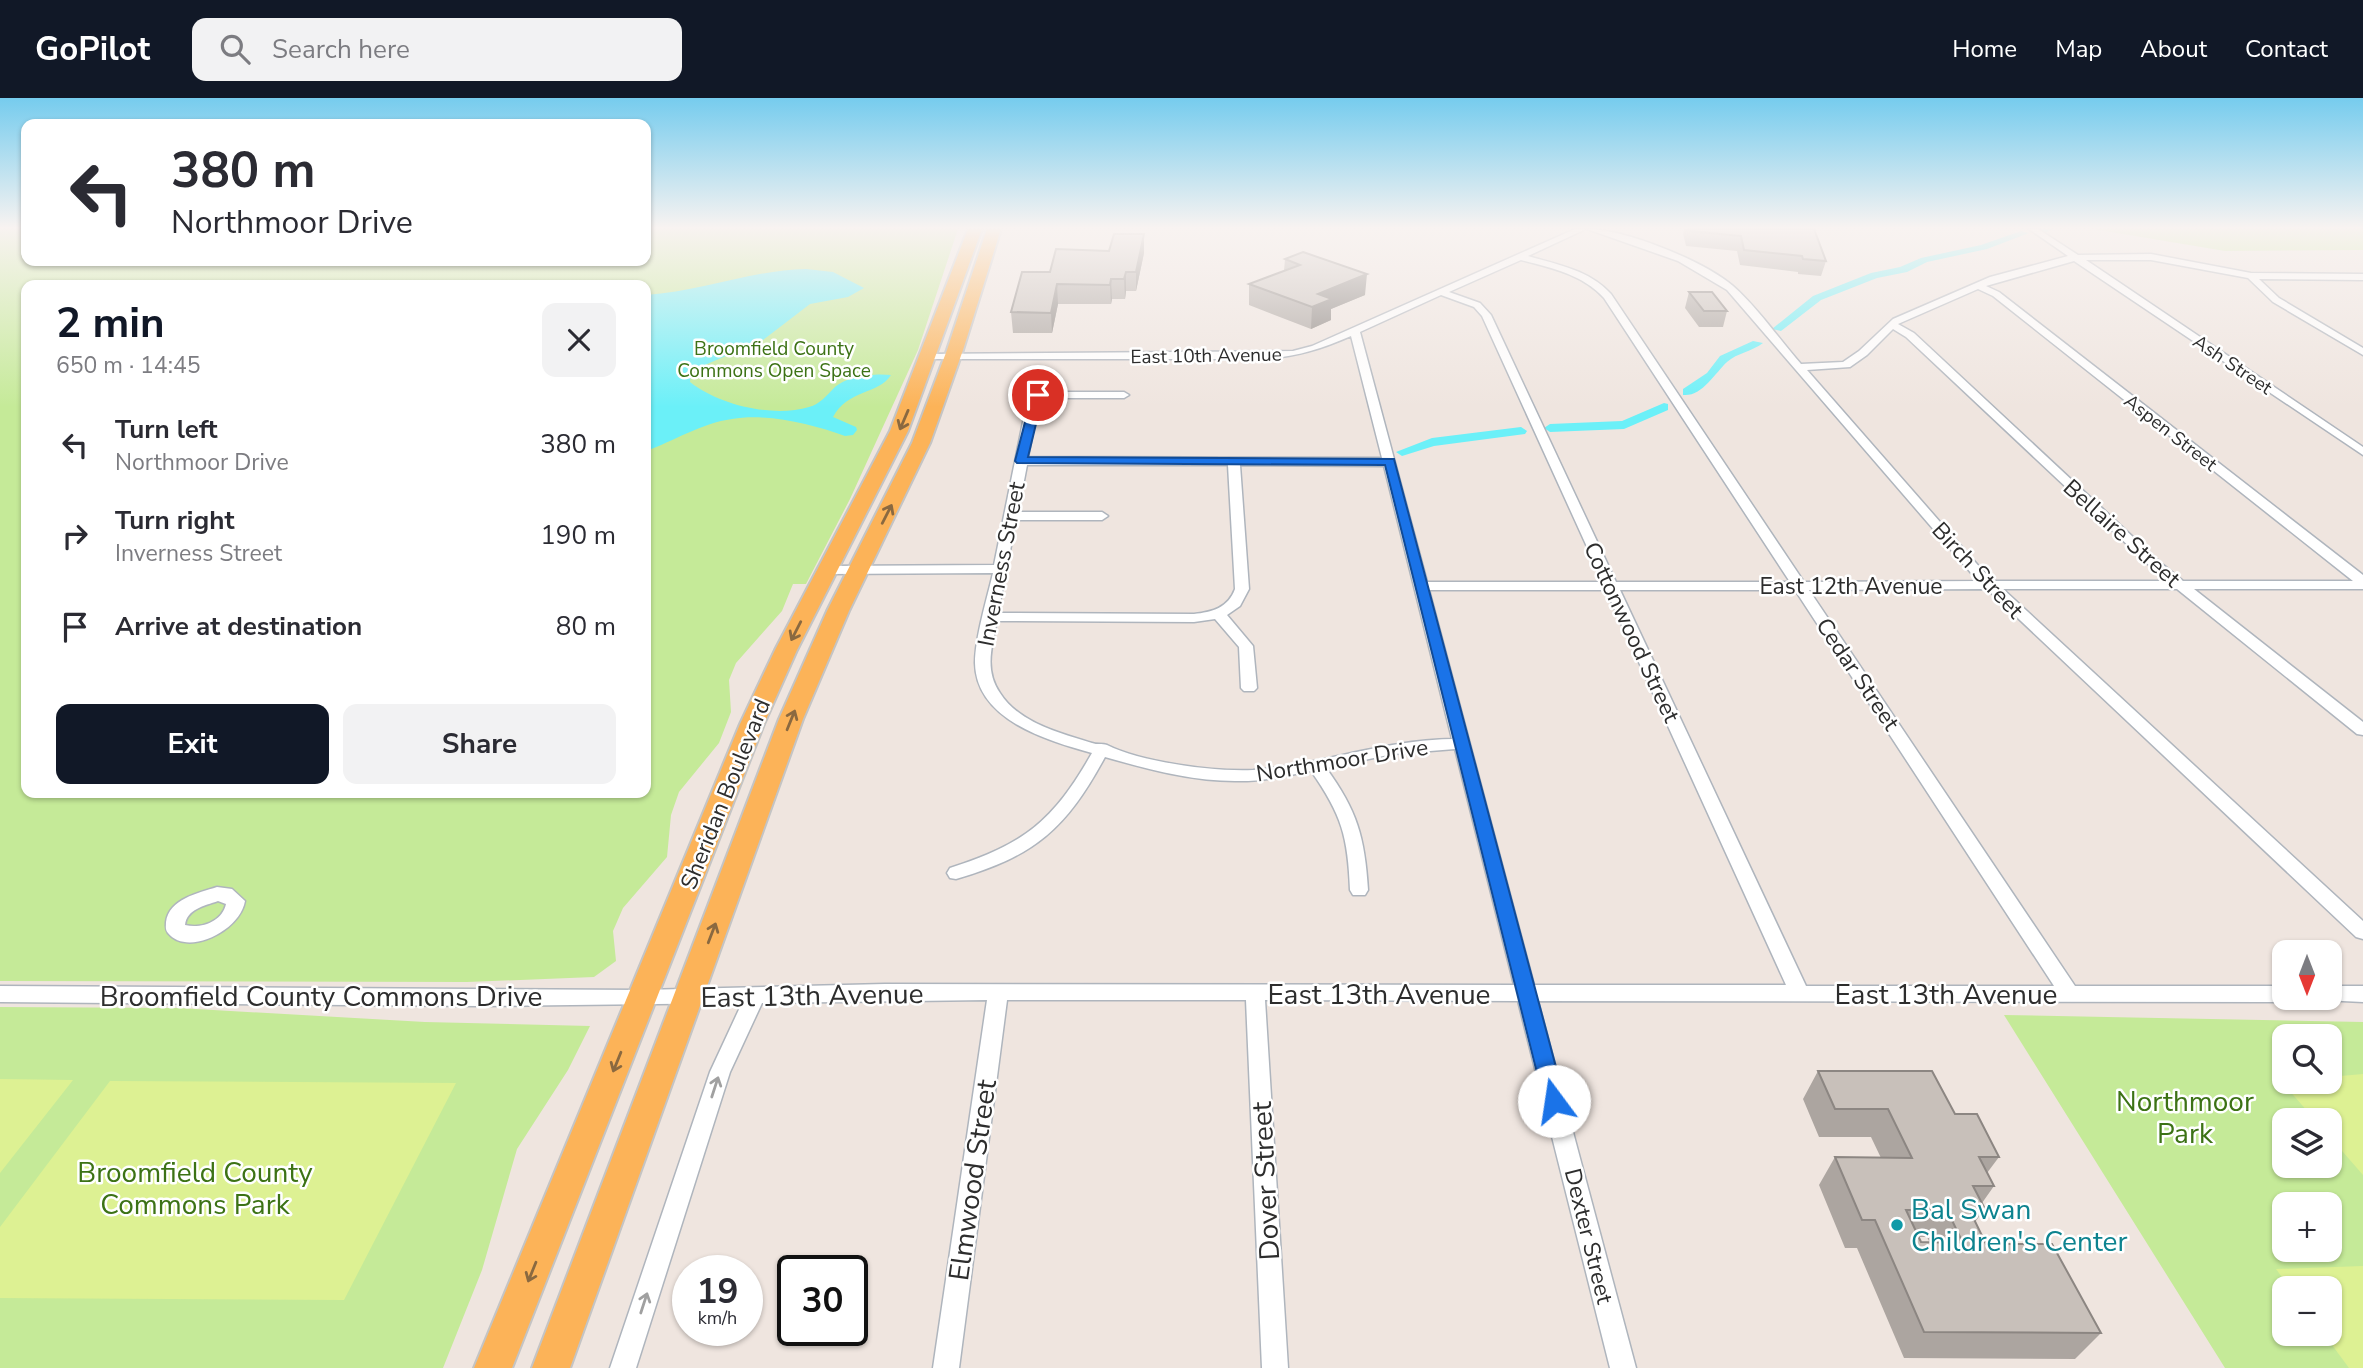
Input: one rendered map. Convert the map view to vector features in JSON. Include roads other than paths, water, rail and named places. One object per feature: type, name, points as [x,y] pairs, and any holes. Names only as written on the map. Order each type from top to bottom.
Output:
[{"type":"main road","name":"Sheridan Boulevard","points":[[493,1368],[752,724],[827,570],[882,466],[929,356],[954,288]]},
{"type":"main road","name":"Sheridan Boulevard","points":[[551,1368],[791,719],[858,570],[921,443],[975,288]]},
{"type":"street","name":"East 10th Avenue","points":[[929,356],[1284,355],[1316,348],[1453,288]]},
{"type":"street","name":"Cedar Street","points":[[1600,288],[2069,993]]},
{"type":"street","name":"Birch Street","points":[[1729,288],[1991,587],[2363,932]]},
{"type":"street","points":[[1800,368],[1835,367],[1852,362],[1891,324],[1970,288]]},
{"type":"street","name":"Aspen Street","points":[[1984,288],[1996,294],[2363,584]]},
{"type":"street","name":"Ash Street","points":[[2121,288],[2363,452]]},
{"type":"street","points":[[2264,288],[2276,300],[2363,352]]},
{"type":"street","name":"Cottonwood Street","points":[[1443,293],[1477,305],[1486,315],[1800,994]]},
{"type":"street","name":"Bellaire Street","points":[[1891,324],[1910,335],[2181,587],[2363,730]]},
{"type":"street","name":"Dexter Street","points":[[1355,331],[1623,1368]]},
{"type":"street","name":"Inverness Street","points":[[1057,737],[1015,718],[989,691],[982,661],[990,617],[1021,461],[1038,395],[1124,395]]},
{"type":"street","points":[[1021,461],[1390,462]]},
{"type":"street","points":[[990,617],[1194,618],[1218,614],[1234,606],[1240,599],[1242,589],[1234,461]]},
{"type":"street","points":[[1011,516],[1102,516]]},
{"type":"street","points":[[827,570],[1000,569]]},
{"type":"street","name":"East 12th Avenue","points":[[1422,586],[2181,587],[2363,584]]},
{"type":"street","points":[[1218,614],[1246,646],[1249,688]]},
{"type":"street","name":"Northmoor Drive","points":[[1057,737],[1212,775],[1272,774],[1409,746],[1463,744]]},
{"type":"street","points":[[956,873],[1022,847],[1049,827],[1074,797],[1102,749]]},
{"type":"street","points":[[1315,765],[1346,809],[1353,826],[1358,852],[1359,890]]},
{"type":"street","name":"East 13th Avenue","points":[[643,998],[756,994],[998,993],[2272,994]]},
{"type":"street","name":"Elmwood Street","points":[[946,1368],[998,993]]},
{"type":"street","name":"Broomfield County Commons Drive","points":[[0,994],[643,998]]},
{"type":"street","points":[[623,1368],[720,1072],[756,994]]},
{"type":"street","name":"Dover Street","points":[[1255,994],[1275,1368]]},
{"type":"street","points":[[2342,994],[2363,994]]},
{"type":"water","points":[[864,288],[848,297],[810,304],[763,340],[691,371],[690,382],[716,397],[763,410],[795,410],[813,406],[839,384],[853,378],[891,375],[879,386],[847,401],[833,417],[856,427],[853,435],[845,436],[818,427],[760,417],[710,424],[651,449],[651,294],[686,290]]},
{"type":"waterway","points":[[1777,329],[1817,298],[1842,288]]},
{"type":"waterway","points":[[1687,392],[1711,375],[1724,358],[1757,343]]},
{"type":"waterway","points":[[1550,428],[1624,425],[1664,407]]},
{"type":"waterway","points":[[1402,452],[1432,442],[1521,431]]},
{"type":"place","name":"Bal Swan Children's Center","points":[[1897,1225]]},
{"type":"park label","name":"Broomfield County Commons Open Space","points":[[774,359]]},
{"type":"park label","name":"Northmoor Park","points":[[2185,1117]]},
{"type":"park label","name":"Broomfield County Commons Park","points":[[195,1188]]}]
